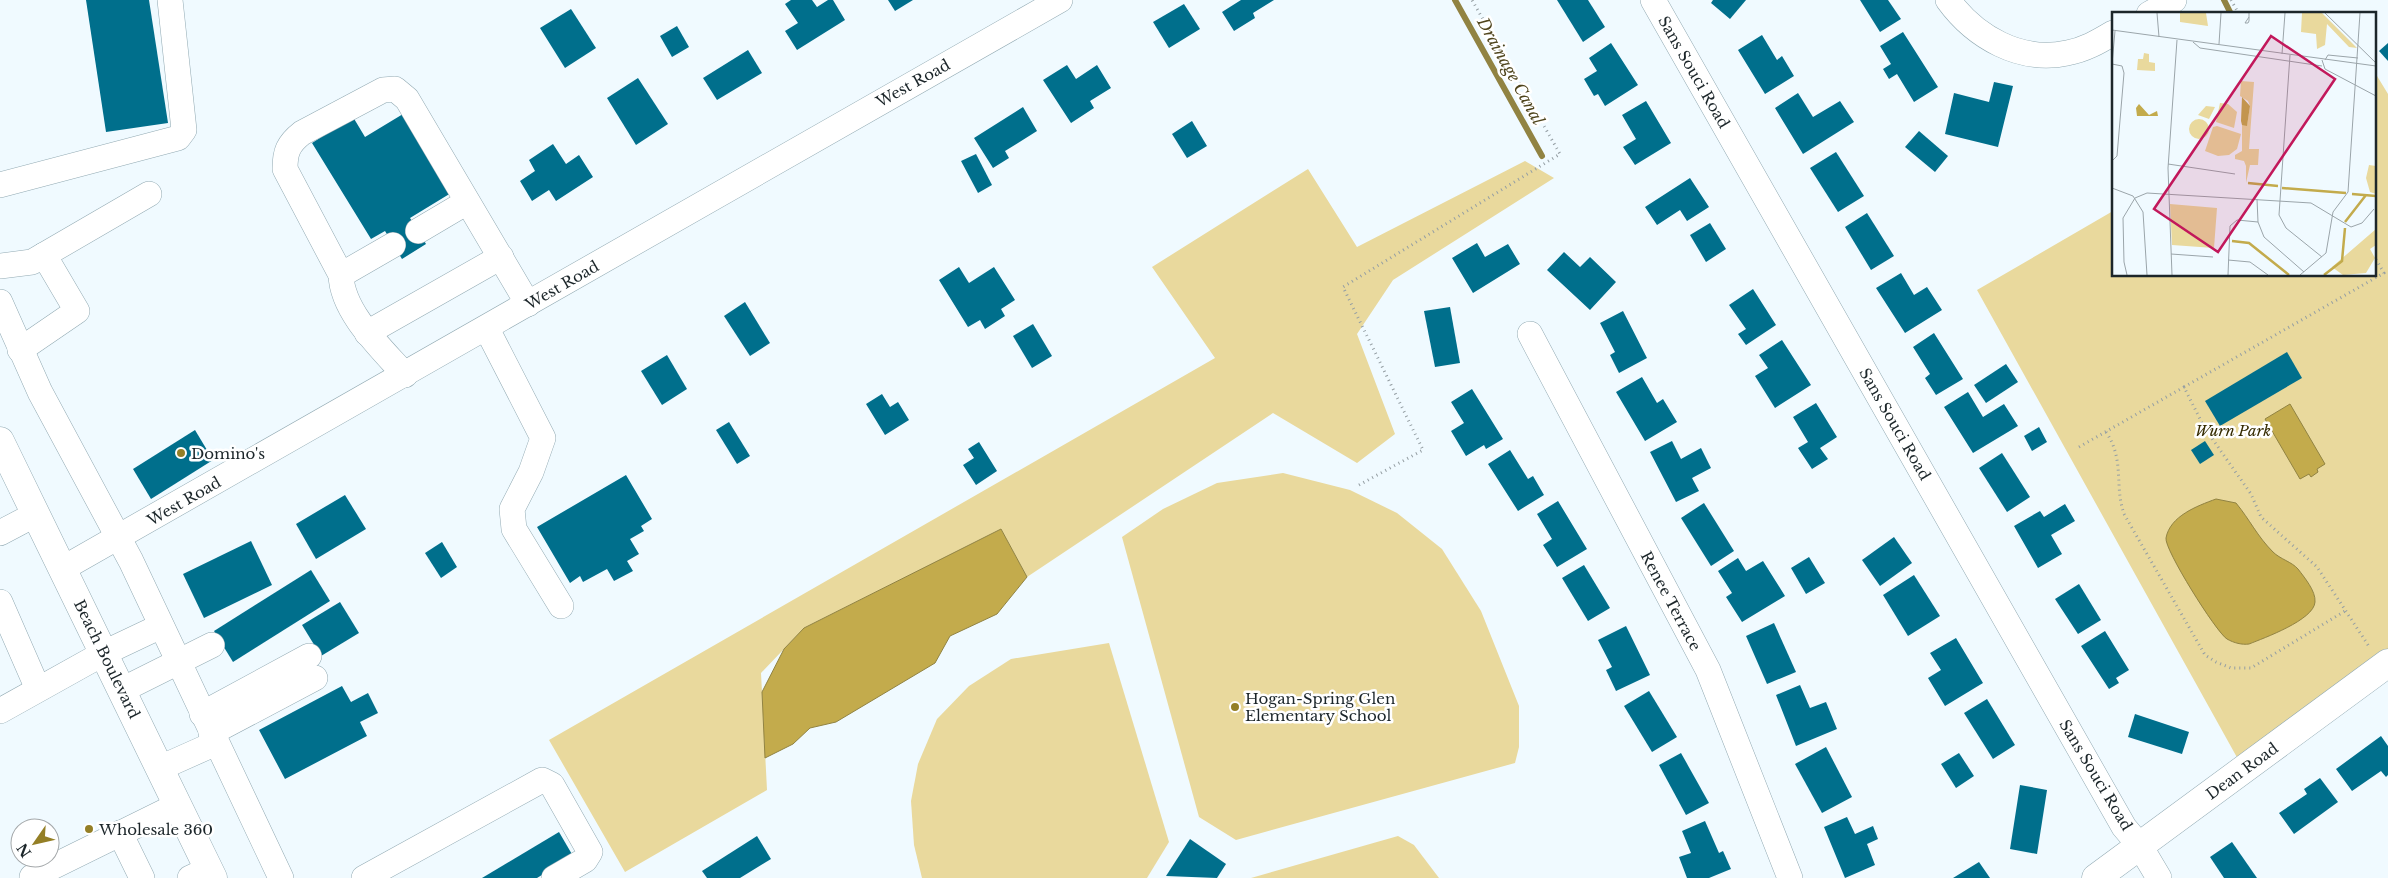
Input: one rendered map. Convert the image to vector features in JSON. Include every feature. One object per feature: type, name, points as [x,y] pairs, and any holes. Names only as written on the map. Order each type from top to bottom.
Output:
[{"type":"main road","name":"Beach Boulevard","points":[[1,446],[178,805],[204,875]]},
{"type":"main road","name":"Dean Road","points":[[2096,878],[2386,665]]},
{"type":"street","points":[[0,186],[178,138],[184,130],[170,0]]},
{"type":"street","name":"West Road","points":[[62,569],[487,329],[1060,0]]},
{"type":"street","name":"Sans Souci Road","points":[[1653,0],[2124,827],[2140,846],[2159,878]]},
{"type":"street","points":[[1948,0],[1960,17],[1976,31],[1996,43],[2019,51],[2041,55],[2067,53],[2089,47],[2112,34]]},
{"type":"street","points":[[2153,12],[2174,0]]},
{"type":"street","points":[[405,375],[367,333],[342,290],[341,275],[285,169],[285,153],[291,142],[302,133],[383,90],[395,89],[407,99],[528,304]]},
{"type":"street","points":[[0,266],[32,262],[149,194]]},
{"type":"street","points":[[418,231],[467,202]]},
{"type":"street","points":[[341,275],[393,244]]},
{"type":"street","points":[[20,350],[77,311],[44,255]]},
{"type":"street","points":[[367,333],[501,257]]},
{"type":"street","points":[[0,302],[43,399],[119,538],[281,878]]},
{"type":"street","points":[[487,329],[543,438],[531,472],[512,509],[514,529],[561,606]]},
{"type":"street","name":"Renee Terrace","points":[[1530,334],[1708,670],[1790,878]]},
{"type":"street","points":[[0,534],[36,514]]},
{"type":"street","points":[[1,607],[38,689]]},
{"type":"street","points":[[0,711],[104,653],[161,626]]},
{"type":"street","points":[[122,690],[212,645]]},
{"type":"street","points":[[160,768],[210,730],[312,667]]},
{"type":"street","points":[[364,878],[542,780],[552,785],[590,852],[585,860],[554,878]]},
{"type":"street","points":[[32,877],[178,805]]},
{"type":"street","points":[[120,833],[142,878]]},
{"type":"path","points":[[1359,485],[1424,450],[1343,286],[1560,154],[1472,0]]},
{"type":"path","points":[[2231,0],[2237,12]]},
{"type":"path","points":[[2079,447],[2384,273],[2376,259]]},
{"type":"path","points":[[2184,387],[2204,428],[2220,454],[2251,494],[2261,517],[2310,558],[2345,611],[2386,665]]},
{"type":"path","points":[[2106,432],[2116,450],[2119,464],[2121,506],[2124,514],[2205,655],[2231,668],[2251,668],[2345,611]]},
{"type":"green space","name":"Wurn Park","points":[[2376,74],[2388,94],[2388,650],[2239,761],[1977,290],[2112,212],[2112,276],[2376,276]]},
{"type":"green space","points":[[1525,161],[1554,178],[1393,280],[1357,334],[1395,434],[1357,463],[1273,413],[1027,577],[1001,529],[804,628],[761,673],[767,790],[625,872],[549,740],[1215,358],[1152,267],[1308,169],[1357,247]]},
{"type":"green space","points":[[1283,473],[1350,490],[1397,513],[1442,549],[1481,611],[1519,706],[1519,747],[1515,763],[1236,840],[1199,817],[1122,537],[1163,509],[1217,483]]},
{"type":"green space","points":[[1109,643],[1169,842],[1147,878],[922,878],[914,845],[911,801],[918,764],[937,719],[969,686],[1011,659]]},
{"type":"green space","points":[[1398,836],[1414,845],[1439,878],[1251,878]]},
{"type":"shaded area","points":[[2290,404],[2325,464],[2317,469],[2318,472],[2311,477],[2309,474],[2300,479],[2265,419]]},
{"type":"shaded area","points":[[2216,499],[2236,503],[2262,540],[2279,557],[2293,564],[2298,569],[2314,593],[2315,602],[2312,609],[2298,622],[2249,644],[2232,642],[2221,633],[2192,590],[2173,557],[2166,538],[2173,524],[2185,513]]},
{"type":"shaded area","points":[[1001,529],[1027,577],[997,614],[950,636],[935,663],[836,722],[810,728],[793,744],[765,758],[762,692],[784,649],[804,628]]},
{"type":"building","points":[[86,0],[149,0],[168,123],[106,132]]},
{"type":"building","points":[[791,0],[812,0],[817,7],[828,0],[833,0],[845,20],[797,50],[785,31],[798,23],[785,4]]},
{"type":"building","points":[[888,0],[913,0],[895,11]]},
{"type":"building","points":[[1241,0],[1274,0],[1253,13],[1255,18],[1234,31],[1222,12]]},
{"type":"building","points":[[1557,0],[1588,0],[1605,27],[1583,42]]},
{"type":"building","points":[[1713,0],[1746,0],[1730,19],[1711,3]]},
{"type":"building","points":[[1860,0],[1888,0],[1901,19],[1880,32]]},
{"type":"building","points":[[1184,4],[1200,29],[1169,48],[1153,22]]},
{"type":"building","points":[[571,9],[596,48],[565,68],[540,28]]},
{"type":"building","points":[[677,26],[689,47],[672,57],[660,36]]},
{"type":"building","points":[[1903,32],[1938,87],[1914,102],[1897,74],[1889,79],[1883,69],[1891,64],[1880,46]]},
{"type":"building","points":[[1762,35],[1777,60],[1782,56],[1794,76],[1765,94],[1738,50]]},
{"type":"building","points":[[1611,43],[1638,85],[1605,106],[1598,94],[1594,96],[1584,79],[1597,71],[1589,58]]},
{"type":"building","points":[[2388,43],[2388,61],[2379,51]]},
{"type":"building","points":[[748,50],[762,73],[717,100],[703,78]]},
{"type":"building","points":[[1067,65],[1076,79],[1097,65],[1111,88],[1090,101],[1094,108],[1071,123],[1043,80]]},
{"type":"building","points":[[638,78],[668,124],[636,145],[607,98]]},
{"type":"building","points":[[1994,82],[2013,86],[1998,147],[1945,134],[1954,93],[1989,102]]},
{"type":"building","points":[[1798,93],[1813,117],[1840,101],[1854,122],[1803,154],[1775,108]]},
{"type":"building","points":[[1646,101],[1671,143],[1635,165],[1623,147],[1636,139],[1622,115]]},
{"type":"building","points":[[1023,107],[1037,131],[1005,151],[1009,158],[993,168],[974,138]]},
{"type":"building","points":[[403,114],[451,193],[410,218],[426,244],[402,259],[385,231],[371,239],[312,143],[353,117],[365,137]]},
{"type":"building","points":[[1192,121],[1207,146],[1187,158],[1172,134]]},
{"type":"building","points":[[1919,131],[1948,156],[1935,172],[1905,147]]},
{"type":"building","points":[[553,144],[566,164],[579,155],[593,177],[556,201],[549,190],[532,201],[520,181],[535,171],[529,160]]},
{"type":"building","points":[[1836,152],[1864,196],[1838,212],[1810,168]]},
{"type":"building","points":[[976,154],[992,185],[978,193],[961,161]]},
{"type":"building","points":[[1690,178],[1709,207],[1687,221],[1680,210],[1657,225],[1645,207]]},
{"type":"building","points":[[1867,213],[1894,256],[1871,270],[1845,227]]},
{"type":"building","points":[[1710,223],[1726,249],[1706,262],[1690,235]]},
{"type":"building","points":[[1477,243],[1485,257],[1508,244],[1520,264],[1473,293],[1452,258]]},
{"type":"building","points":[[1564,252],[1580,267],[1590,257],[1616,282],[1590,310],[1547,270]]},
{"type":"building","points":[[959,267],[969,283],[994,267],[1015,300],[1001,309],[1005,316],[985,329],[980,320],[968,327],[939,280]]},
{"type":"building","points":[[1901,273],[1914,295],[1927,287],[1942,310],[1905,333],[1876,288]]},
{"type":"building","points":[[1753,289],[1776,325],[1746,345],[1738,334],[1746,329],[1729,305]]},
{"type":"building","points":[[745,302],[770,343],[750,356],[724,316]]},
{"type":"building","points":[[1450,307],[1460,363],[1435,367],[1424,311]]},
{"type":"building","points":[[1623,311],[1647,358],[1619,373],[1610,355],[1615,352],[1600,323]]},
{"type":"building","points":[[1033,324],[1052,356],[1032,368],[1013,336]]},
{"type":"building","points":[[1934,333],[1963,379],[1936,395],[1925,378],[1930,374],[1913,347]]},
{"type":"building","points":[[1782,340],[1811,385],[1775,408],[1755,376],[1768,368],[1759,355]]},
{"type":"building","points":[[2287,352],[2302,378],[2220,426],[2205,401]]},
{"type":"building","points":[[667,355],[687,389],[662,405],[641,371]]},
{"type":"building","points":[[2006,364],[2018,382],[1986,403],[1974,385]]},
{"type":"building","points":[[1642,377],[1657,403],[1663,399],[1677,422],[1645,441],[1616,392]]},
{"type":"building","points":[[1472,389],[1503,439],[1486,449],[1484,445],[1466,456],[1451,431],[1464,423],[1451,402]]},
{"type":"building","points":[[1968,392],[1983,417],[2004,404],[2018,426],[1973,453],[1944,407]]},
{"type":"building","points":[[882,394],[890,407],[898,402],[909,420],[885,435],[866,404]]},
{"type":"building","points":[[1816,403],[1837,437],[1820,448],[1828,459],[1812,469],[1798,448],[1808,442],[1793,417]]},
{"type":"building","points":[[729,422],[750,456],[737,464],[716,430]]},
{"type":"building","points":[[2039,427],[2047,442],[2032,451],[2024,436]]},
{"type":"building","points":[[195,430],[213,460],[151,499],[133,469]]},
{"type":"building","points":[[1672,441],[1681,459],[1701,448],[1711,468],[1692,478],[1699,491],[1676,502],[1650,452]]},
{"type":"building","points":[[2205,441],[2214,455],[2200,464],[2191,450]]},
{"type":"building","points":[[979,442],[997,471],[976,485],[963,465],[974,458],[968,449]]},
{"type":"building","points":[[1510,450],[1528,479],[1533,476],[1544,495],[1518,511],[1488,464]]},
{"type":"building","points":[[2002,453],[2030,497],[2007,512],[1979,468]]},
{"type":"building","points":[[626,475],[652,519],[641,526],[644,531],[630,539],[639,554],[627,561],[633,571],[614,581],[607,569],[583,582],[580,576],[570,583],[537,527]]},
{"type":"building","points":[[345,495],[366,529],[316,559],[296,524]]},
{"type":"building","points":[[1558,501],[1587,549],[1557,567],[1543,545],[1552,539],[1537,514]]},
{"type":"building","points":[[1704,503],[1734,551],[1711,566],[1681,518]]},
{"type":"building","points":[[2065,504],[2075,521],[2051,535],[2062,554],[2038,568],[2014,526],[2040,511],[2044,517]]},
{"type":"building","points":[[1894,537],[1912,563],[1880,586],[1862,560]]},
{"type":"building","points":[[251,541],[272,585],[204,618],[183,574]]},
{"type":"building","points":[[442,542],[457,567],[441,578],[425,553]]},
{"type":"building","points":[[1809,557],[1825,583],[1806,594],[1791,568]]},
{"type":"building","points":[[1738,558],[1746,571],[1763,561],[1785,596],[1742,622],[1726,597],[1732,593],[1718,571]]},
{"type":"building","points":[[1584,565],[1610,608],[1588,621],[1562,578]]},
{"type":"building","points":[[311,570],[330,601],[233,662],[214,631]]},
{"type":"building","points":[[1914,575],[1940,616],[1908,636],[1883,595]]},
{"type":"building","points":[[2079,584],[2101,620],[2078,634],[2055,599]]},
{"type":"building","points":[[340,602],[359,633],[321,656],[302,625]]},
{"type":"building","points":[[1774,623],[1796,672],[1767,684],[1746,636]]},
{"type":"building","points":[[1626,626],[1650,675],[1616,691],[1606,670],[1612,667],[1598,640]]},
{"type":"building","points":[[2105,631],[2129,670],[2116,678],[2119,683],[2109,689],[2081,646]]},
{"type":"building","points":[[1956,638],[1983,683],[1945,706],[1928,678],[1941,670],[1930,653]]},
{"type":"building","points":[[1800,685],[1810,708],[1826,702],[1837,729],[1796,746],[1776,695]]},
{"type":"building","points":[[342,686],[351,702],[368,693],[378,713],[360,722],[367,736],[285,779],[259,730]]},
{"type":"building","points":[[1649,691],[1677,737],[1652,752],[1624,706]]},
{"type":"building","points":[[1987,699],[2015,745],[1993,759],[1964,713]]},
{"type":"building","points":[[2135,714],[2189,732],[2182,754],[2128,737]]},
{"type":"building","points":[[2381,736],[2388,746],[2388,775],[2386,777],[2381,771],[2352,791],[2336,769]]},
{"type":"building","points":[[1826,747],[1852,797],[1822,813],[1795,764]]},
{"type":"building","points":[[1681,753],[1709,803],[1686,815],[1659,765]]},
{"type":"building","points":[[1959,753],[1974,776],[1956,788],[1941,764]]},
{"type":"building","points":[[2320,778],[2338,802],[2294,834],[2279,813],[2307,794],[2304,789]]},
{"type":"building","points":[[2020,785],[2047,790],[2037,854],[2010,849]]},
{"type":"building","points":[[1847,817],[1855,834],[1873,826],[1878,839],[1867,844],[1875,865],[1845,878],[1824,827]]},
{"type":"building","points":[[1705,821],[1719,853],[1723,851],[1731,869],[1709,878],[1687,878],[1679,857],[1691,853],[1682,831]]},
{"type":"building","points":[[559,832],[573,856],[537,878],[482,878]]},
{"type":"building","points":[[757,836],[771,859],[740,878],[707,878],[702,871]]},
{"type":"building","points":[[1190,839],[1226,864],[1217,878],[1166,876]]},
{"type":"building","points":[[2232,842],[2257,878],[2224,878],[2210,857]]},
{"type":"building","points":[[1979,862],[1990,878],[1953,878]]},
{"type":"waterway","name":"Drainage Canal","points":[[1455,0],[1542,156]]},
{"type":"waterway","points":[[2224,0],[2230,12]]},
{"type":"place","name":"Domino's","points":[[181,453]]},
{"type":"place","name":"Hogan-Spring Glen Elementary School","points":[[1235,707]]},
{"type":"place","name":"Wholesale 360","points":[[89,829]]}]
